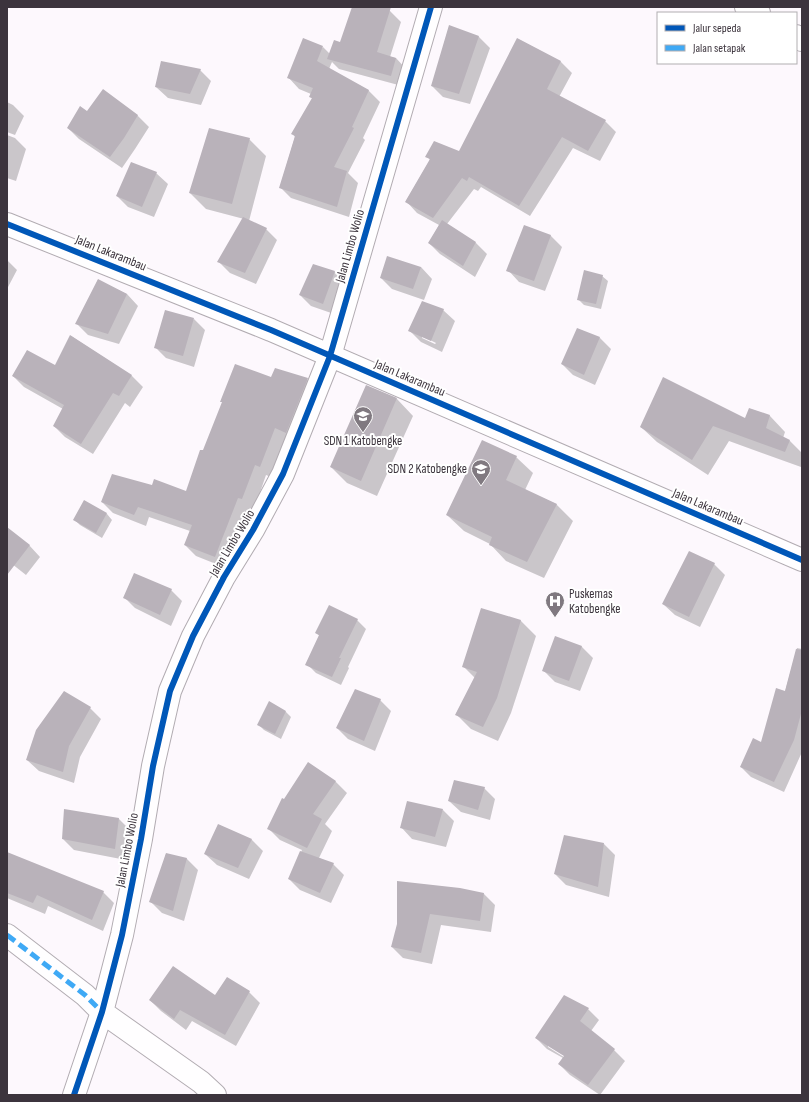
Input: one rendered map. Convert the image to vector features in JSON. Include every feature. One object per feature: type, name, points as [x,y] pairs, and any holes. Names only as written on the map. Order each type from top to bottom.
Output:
[{"type":"street","name":"Jalan Limbo Wolio","points":[[74,1095],[102,1012],[122,935],[141,839],[153,766],[170,691],[192,636],[224,577],[253,530],[283,474],[330,356],[431,7]]},
{"type":"street","points":[[746,7],[756,12]]},
{"type":"street","name":"Jalan Lakarambau","points":[[7,224],[271,330],[802,560]]},
{"type":"street","points":[[7,935],[85,995],[102,1012],[201,1082],[215,1095]]},
{"type":"building","points":[[352,7],[391,7],[377,52],[396,58],[391,76],[327,59],[334,40],[340,42]]},
{"type":"building","points":[[449,25],[479,36],[459,94],[431,86]]},
{"type":"building","points":[[303,38],[323,46],[317,61],[369,90],[352,127],[354,128],[334,167],[347,171],[337,207],[279,188],[295,136],[291,134],[312,98],[309,97],[313,88],[287,78]]},
{"type":"building","points":[[517,38],[561,61],[547,89],[606,120],[588,151],[562,137],[519,206],[469,177],[467,181],[462,178],[433,218],[405,202],[430,159],[425,157],[434,141],[459,151]]},
{"type":"building","points":[[161,61],[201,69],[190,94],[155,87]]},
{"type":"building","points":[[103,89],[138,115],[110,157],[67,128],[80,106],[87,111]]},
{"type":"building","points":[[209,128],[250,138],[232,204],[189,193]]},
{"type":"building","points":[[131,162],[157,172],[142,207],[116,196]]},
{"type":"building","points":[[243,217],[267,228],[245,273],[217,262]]},
{"type":"building","points":[[442,220],[476,242],[463,266],[428,243]]},
{"type":"building","points":[[524,225],[551,235],[534,281],[506,271]]},
{"type":"building","points":[[387,256],[421,267],[413,289],[380,278]]},
{"type":"building","points":[[313,264],[335,271],[323,304],[299,295]]},
{"type":"building","points":[[584,270],[603,275],[596,304],[577,300]]},
{"type":"building","points":[[98,279],[127,294],[108,334],[75,324]]},
{"type":"building","points":[[422,301],[444,309],[431,341],[408,331]]},
{"type":"building","points":[[165,310],[194,318],[183,356],[154,348]]},
{"type":"building","points":[[577,328],[600,337],[584,375],[561,364]]},
{"type":"building","points":[[70,335],[132,375],[119,396],[113,393],[81,444],[53,426],[64,405],[12,376],[27,350],[55,365]]},
{"type":"building","points":[[235,364],[271,377],[275,368],[308,378],[286,433],[275,428],[260,467],[255,465],[242,499],[238,498],[215,557],[184,545],[192,525],[138,507],[134,515],[101,502],[112,474],[152,485],[154,479],[186,491],[200,450],[203,450]]},
{"type":"building","points":[[663,377],[745,418],[749,408],[770,415],[766,428],[790,440],[785,452],[713,426],[692,460],[640,427]]},
{"type":"building","name":"SDN 1 Katobengke","points":[[366,385],[397,398],[361,481],[330,467]]},
{"type":"building","points":[[482,440],[517,456],[506,480],[557,504],[527,562],[489,545],[492,537],[446,515]]},
{"type":"building","points":[[84,500],[107,513],[96,533],[73,520]]},
{"type":"building","points":[[7,527],[30,545],[7,575]]},
{"type":"building","points":[[689,551],[715,563],[689,617],[662,604]]},
{"type":"building","points":[[134,573],[172,589],[160,615],[123,598]]},
{"type":"building","points":[[329,605],[358,619],[339,658],[341,658],[332,677],[305,665],[319,635],[315,633]]},
{"type":"building","points":[[481,608],[521,620],[497,698],[483,727],[455,715],[477,672],[462,667]]},
{"type":"building","points":[[555,636],[582,646],[569,681],[542,671]]},
{"type":"building","points":[[796,649],[802,650],[802,710],[794,740],[774,782],[740,767],[753,738],[761,742],[776,688],[785,691]]},
{"type":"building","points":[[355,689],[381,699],[364,741],[336,728]]},
{"type":"building","points":[[64,691],[91,707],[69,746],[63,772],[26,760],[36,730]]},
{"type":"building","points":[[269,701],[286,711],[275,734],[257,725]]},
{"type":"building","points":[[308,762],[336,781],[313,814],[322,819],[307,848],[267,829],[282,798],[284,799]]},
{"type":"building","points":[[454,780],[485,787],[478,810],[448,801]]},
{"type":"building","points":[[407,801],[443,809],[435,837],[400,828]]},
{"type":"building","points":[[64,809],[119,818],[115,849],[62,839]]},
{"type":"building","points":[[218,824],[252,839],[238,868],[204,854]]},
{"type":"building","points":[[564,835],[604,843],[598,887],[554,874]]},
{"type":"building","points":[[300,851],[334,863],[320,893],[288,879]]},
{"type":"building","points":[[7,852],[104,891],[92,920],[37,895],[33,903],[7,893]]},
{"type":"building","points":[[166,853],[187,858],[173,911],[149,902]]},
{"type":"building","points":[[397,881],[460,888],[484,893],[480,921],[430,914],[421,953],[391,947],[397,924]]},
{"type":"building","points":[[173,966],[215,995],[227,977],[250,991],[225,1035],[180,1010],[174,1019],[149,1000]]},
{"type":"building","points":[[564,995],[589,1008],[580,1021],[615,1049],[588,1085],[558,1064],[564,1056],[535,1038]]},
{"type":"marked path","points":[[7,935],[85,995],[102,1012]]},
{"type":"cycle path","points":[[74,1095],[102,1012],[122,935],[141,839],[153,766],[170,691],[193,636],[224,577],[253,530],[283,474],[330,356],[431,7]]},
{"type":"cycle path","points":[[7,224],[271,330],[802,560]]},
{"type":"place","name":"SDN 1 Katobengke","points":[[363,433]]},
{"type":"place","name":"SDN 2 Katobengke","points":[[481,486]]},
{"type":"place","name":"Puskemas Katobengke","points":[[555,618]]}]
